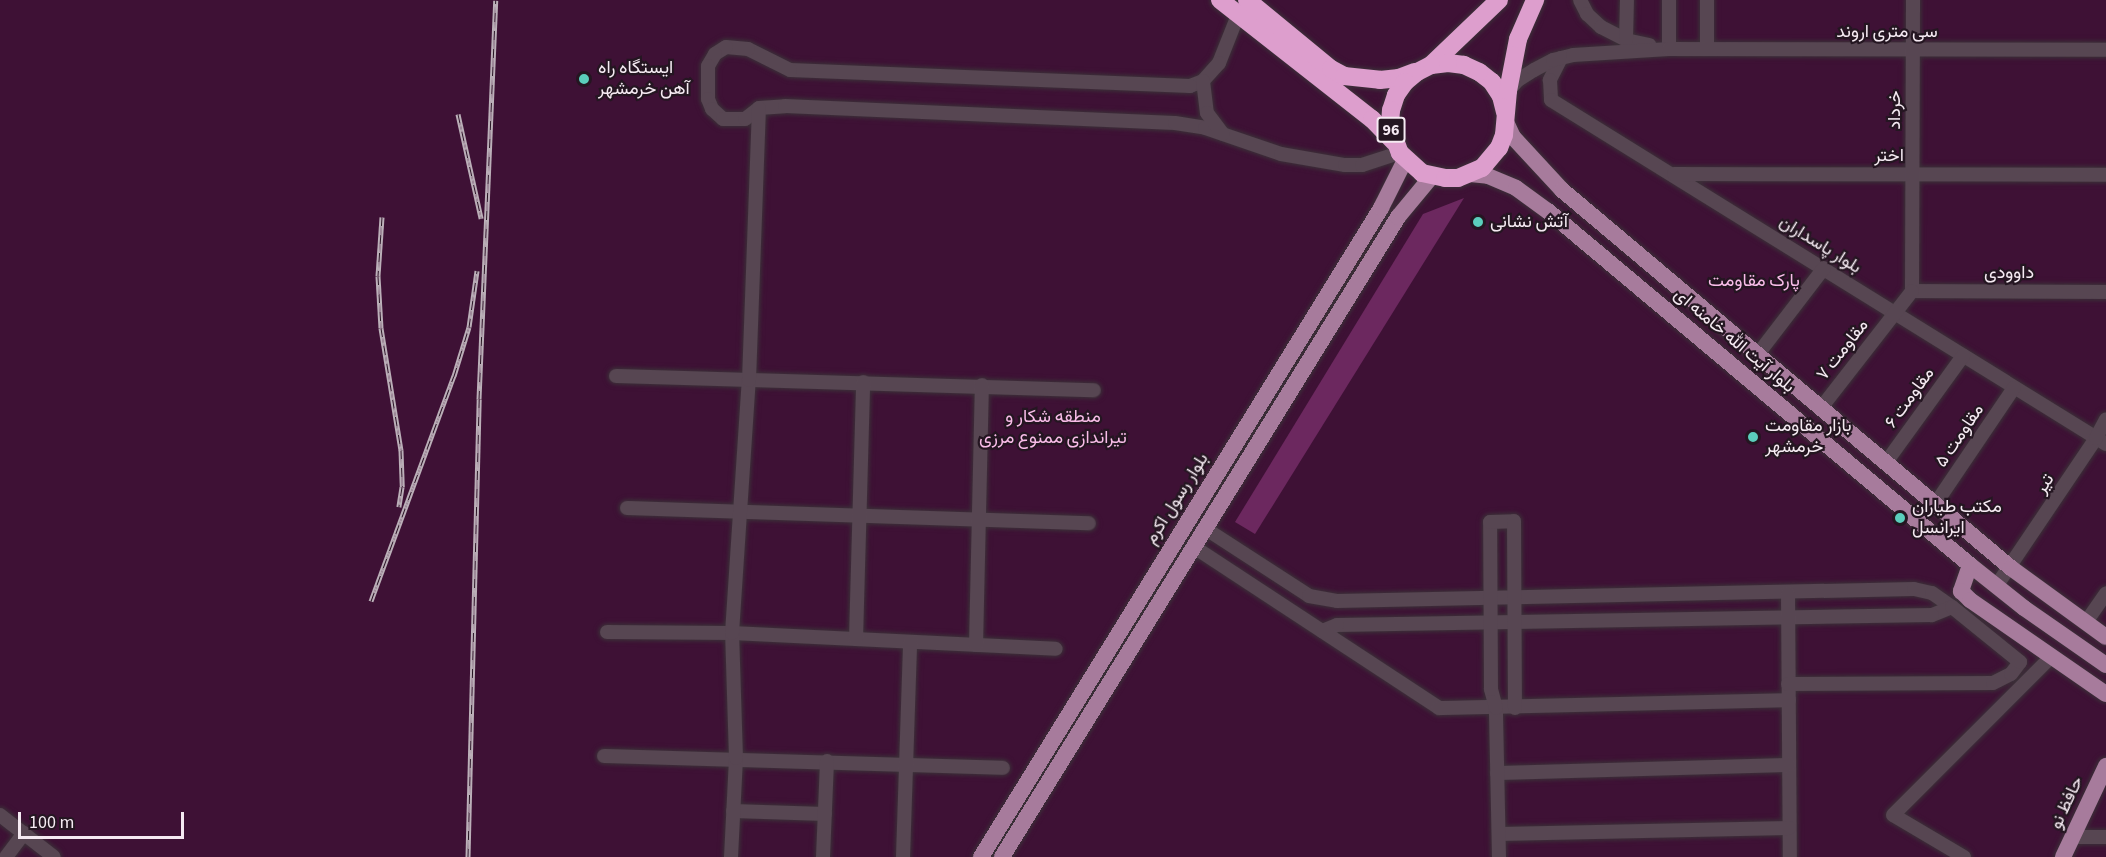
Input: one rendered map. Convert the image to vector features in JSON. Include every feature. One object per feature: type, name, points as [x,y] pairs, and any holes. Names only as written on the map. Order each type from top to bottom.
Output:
[{"type":"highway","name":"96","points":[[1220,0],[1243,8],[1344,76],[1380,80],[1399,78],[1424,68],[1456,64],[1479,72],[1492,82],[1501,96],[1506,117]]},
{"type":"highway","name":"96","points":[[1400,152],[1390,126],[1391,110],[1396,95],[1405,82],[1424,68],[1499,0]]},
{"type":"highway","points":[[1470,174],[1492,159],[1499,148],[1518,39],[1535,0]]},
{"type":"highway","name":"96","points":[[1243,8],[1372,119],[1400,152],[1422,173],[1458,178],[1470,174]]},
{"type":"main road","name":"بلوار آیت الله خامنه ای","points":[[1506,117],[1513,137],[1562,190],[1887,461],[2011,568],[2106,637]]},
{"type":"main road","name":"بلوار رسول اکرم","points":[[981,857],[1381,208],[1400,152]]},
{"type":"main road","name":"بلوار آیت الله خامنه ای","points":[[1470,174],[1488,176],[1516,188],[1548,211],[1970,565],[2106,665]]},
{"type":"main road","points":[[1002,857],[1398,217],[1432,176]]},
{"type":"main road","points":[[1165,559],[1180,569]]},
{"type":"main road","points":[[1970,565],[1961,591],[2106,694]]},
{"type":"main road","name":"حافظ نو","points":[[2063,857],[2106,766]]},
{"type":"street","points":[[1580,0],[1587,14],[1600,27],[1626,40],[1669,49]]},
{"type":"street","points":[[1626,40],[1627,0]]},
{"type":"street","points":[[1669,0],[1669,49]]},
{"type":"street","points":[[1707,0],[1707,49]]},
{"type":"street","name":"خرداد","points":[[1912,291],[1913,0]]},
{"type":"street","points":[[1243,8],[1219,63],[1203,81],[1180,86],[790,70],[748,49],[726,48],[715,54],[708,66],[708,99],[712,110],[723,119],[745,119],[759,108],[785,106],[1175,123],[1222,134],[1281,154],[1345,165],[1370,163],[1400,152]]},
{"type":"street","points":[[1508,91],[1518,80],[1534,70],[1561,58],[1669,49]]},
{"type":"street","name":"سی متری اروند","points":[[1669,49],[2106,50]]},
{"type":"street","name":"بلوار پاسداران","points":[[1561,58],[1550,80],[1551,100],[2101,441]]},
{"type":"street","points":[[1203,81],[1208,113],[1222,134]]},
{"type":"street","points":[[732,857],[736,758],[732,633],[749,380],[759,108]]},
{"type":"street","name":"اختر","points":[[1671,174],[2106,175]]},
{"type":"street","points":[[1758,354],[1824,268]]},
{"type":"street","name":"داوودی","points":[[1912,291],[2106,292]]},
{"type":"street","name":"مقاومت ۷","points":[[1821,408],[1912,291]]},
{"type":"street","name":"مقاومت ۶","points":[[1887,461],[1963,356]]},
{"type":"street","points":[[616,376],[1094,390]]},
{"type":"street","points":[[856,639],[863,382]]},
{"type":"street","points":[[976,645],[982,385]]},
{"type":"street","name":"مقاومت ۵","points":[[1936,503],[2014,388]]},
{"type":"street","name":"تیر","points":[[1997,585],[2101,441],[2106,419]]},
{"type":"street","points":[[627,508],[1089,523]]},
{"type":"street","points":[[1499,857],[1496,708],[1491,688],[1490,522],[1514,521],[1515,708]]},
{"type":"street","points":[[1206,528],[1309,596],[1337,601],[1515,600],[1914,589],[1932,593],[2020,662],[2011,674],[1993,683],[1788,684]]},
{"type":"street","points":[[1194,547],[1439,708],[1789,700]]},
{"type":"street","points":[[1229,570],[1241,552]]},
{"type":"street","points":[[1788,593],[1790,857]]},
{"type":"street","points":[[2086,622],[2106,593]]},
{"type":"street","points":[[1658,596],[1658,618]]},
{"type":"street","points":[[1337,601],[1337,625]]},
{"type":"street","points":[[1322,631],[1337,625],[1932,615],[1952,607]]},
{"type":"street","points":[[607,632],[732,633],[1056,649]]},
{"type":"street","points":[[903,857],[908,764],[910,642]]},
{"type":"street","points":[[1964,857],[1893,815],[2052,656]]},
{"type":"street","points":[[604,756],[736,758],[1004,768]]},
{"type":"street","points":[[823,857],[827,761]]},
{"type":"street","points":[[1497,773],[1789,765]]},
{"type":"street","points":[[734,811],[825,814]]},
{"type":"street","points":[[0,815],[54,857]]},
{"type":"street","points":[[1499,834],[1789,828]]},
{"type":"street","points":[[6,857],[24,833]]},
{"type":"street","points":[[2073,837],[2106,837]]},
{"type":"green space","name":"منطقه شکار و تیراندازی ممنوع مرزی","points":[[0,0],[2106,0],[2106,857],[0,857]]},
{"type":"shaded area","points":[[1464,198],[1255,534],[1235,522],[1423,214]]},
{"type":"railway","points":[[468,857],[479,399],[496,0]]},
{"type":"railway","points":[[458,114],[481,218]]},
{"type":"railway","points":[[382,217],[378,276],[381,328],[401,450],[402,487],[399,507]]},
{"type":"railway","points":[[371,601],[454,376],[469,327],[477,271]]},
{"type":"place","name":"ایستگاه راه آهن خرمشهر","points":[[584,79]]},
{"type":"place","name":"آتش نشانی","points":[[1478,222]]},
{"type":"place","name":"بازار مقاومت خرمشهر","points":[[1753,437]]},
{"type":"place","name":"مكتب طياران ايرانسل","points":[[1900,518]]},
{"type":"park label","name":"پارک مقاومت","points":[[1754,281]]}]
